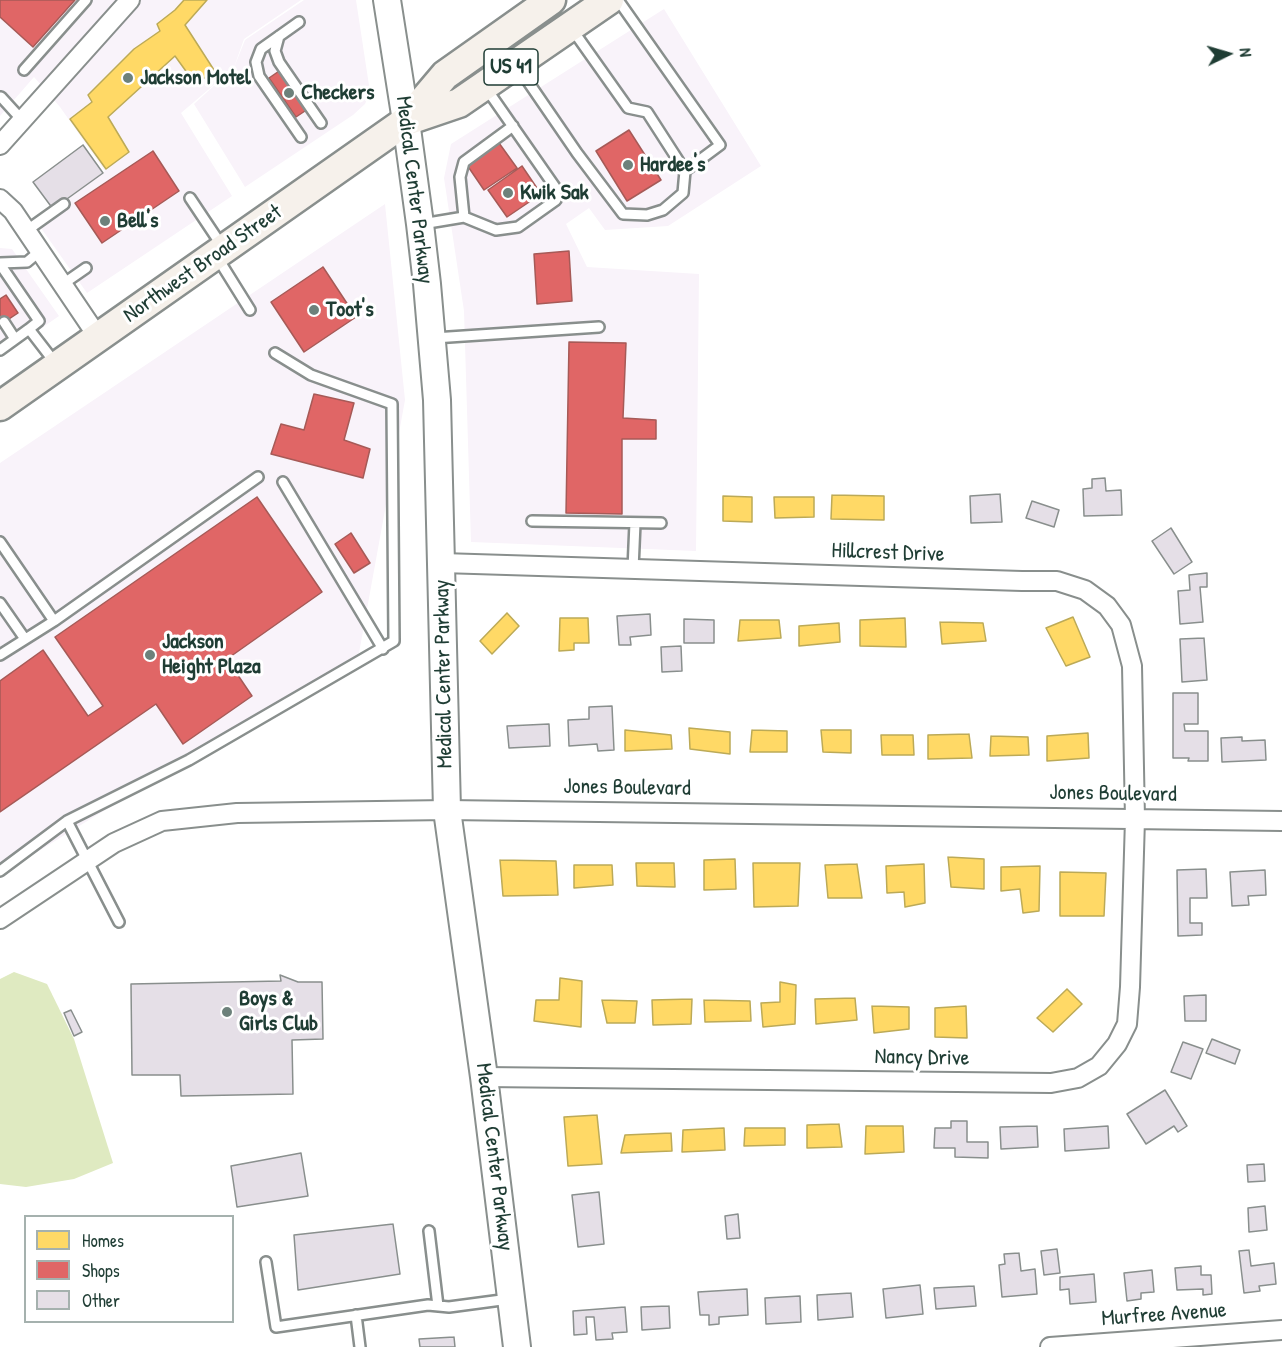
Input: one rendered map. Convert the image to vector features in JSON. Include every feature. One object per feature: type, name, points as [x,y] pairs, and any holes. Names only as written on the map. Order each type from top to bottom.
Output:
[{"type":"main road","name":"Medical Center Parkway","points":[[387,0],[420,224],[437,400],[447,810],[518,1347]]},
{"type":"main road","name":"Northwest Broad Street","points":[[406,121],[459,103],[609,0]]},
{"type":"main road","name":"Northwest Broad Street","points":[[2,401],[57,366],[406,121],[445,75],[549,1]]},
{"type":"street","points":[[0,145],[130,0]]},
{"type":"street","points":[[0,199],[13,211],[98,337]]},
{"type":"street","name":"Hillcrest Drive","points":[[442,562],[1057,581],[1085,590],[1107,606],[1121,625],[1132,666],[1135,819]]},
{"type":"street","name":"Jones Boulevard","points":[[0,919],[114,843],[162,821],[237,813],[447,810],[1282,821]]},
{"type":"street","name":"Nancy Drive","points":[[484,1077],[1039,1083],[1078,1078],[1100,1066],[1117,1044],[1127,1024],[1135,819]]},
{"type":"street","name":"Murfree Avenue","points":[[1050,1347],[1282,1330]]},
{"type":"lane","points":[[24,70],[86,0]]},
{"type":"lane","points":[[618,0],[720,145],[685,171]]},
{"type":"lane","points":[[299,22],[261,50],[256,62],[260,76],[301,137]]},
{"type":"lane","points":[[516,64],[577,153],[623,214],[647,215],[663,210],[683,193],[685,171],[647,112],[628,108],[571,27]]},
{"type":"lane","points":[[279,36],[275,51],[279,62],[321,123]]},
{"type":"lane","points":[[420,224],[464,217],[496,230],[518,227],[556,201],[555,187],[485,86]]},
{"type":"lane","points":[[1,97],[22,120]]},
{"type":"lane","points":[[464,217],[460,177],[464,162],[513,126]]},
{"type":"lane","points":[[190,198],[250,310]]},
{"type":"lane","points":[[26,231],[64,204]]},
{"type":"lane","points":[[0,263],[27,262],[40,250]]},
{"type":"lane","points":[[0,263],[39,321],[0,350]]},
{"type":"lane","points":[[63,284],[86,268]]},
{"type":"lane","points":[[0,283],[9,276]]},
{"type":"lane","points":[[4,322],[15,339]]},
{"type":"lane","points":[[432,338],[599,327]]},
{"type":"lane","points":[[29,329],[57,366]]},
{"type":"lane","points":[[0,870],[67,820],[189,760],[394,641],[392,404],[311,375],[275,353]]},
{"type":"lane","points":[[0,655],[54,621],[258,477]]},
{"type":"lane","points":[[284,482],[383,649]]},
{"type":"lane","points":[[532,521],[661,524]]},
{"type":"lane","points":[[633,569],[635,523]]},
{"type":"lane","points":[[0,542],[54,621]]},
{"type":"lane","points":[[0,603],[25,639]]},
{"type":"lane","points":[[67,820],[119,922]]},
{"type":"lane","points":[[429,1232],[438,1306]]},
{"type":"lane","points":[[266,1262],[276,1327],[428,1305],[449,1307],[512,1299]]},
{"type":"lane","points":[[356,1315],[360,1347]]},
{"type":"shaded area","points":[[0,0],[301,0],[244,39],[233,70],[245,40],[304,0],[356,0],[370,92],[365,104],[353,115],[245,187],[194,104],[229,72],[181,113],[232,196],[87,293],[36,221],[105,171],[60,107],[34,77],[0,116]]},
{"type":"shaded area","points":[[664,9],[761,166],[668,226],[605,230],[589,208],[566,224],[587,267],[699,274],[696,551],[471,542],[464,311],[444,178],[451,144]]},
{"type":"shaded area","points":[[385,204],[405,400],[359,653],[0,875],[0,463]]},
{"type":"shaded area","points":[[0,248],[12,249],[59,316],[0,357]]},
{"type":"green space","points":[[14,972],[47,984],[74,1039],[113,1163],[74,1179],[26,1187],[0,1184],[0,979]]},
{"type":"building: Homes","name":"Jackson Motel","points":[[184,0],[207,0],[185,25],[214,70],[196,85],[175,56],[108,117],[129,152],[106,169],[70,119],[92,102],[88,95],[134,49],[160,31],[157,24]]},
{"type":"building: Homes","points":[[832,495],[884,496],[884,520],[831,519]]},
{"type":"building: Homes","points":[[723,496],[752,497],[752,522],[723,521]]},
{"type":"building: Homes","points":[[774,497],[814,497],[814,517],[775,518]]},
{"type":"building: Homes","points":[[507,613],[519,626],[492,654],[480,641]]},
{"type":"building: Homes","points":[[1073,617],[1090,657],[1066,666],[1046,628]]},
{"type":"building: Homes","points":[[560,618],[588,618],[589,643],[574,643],[574,650],[559,651]]},
{"type":"building: Homes","points":[[905,618],[906,647],[860,646],[860,620]]},
{"type":"building: Homes","points":[[740,620],[779,620],[781,638],[738,641]]},
{"type":"building: Homes","points":[[940,622],[983,623],[986,641],[942,644]]},
{"type":"building: Homes","points":[[839,623],[840,642],[799,646],[799,626]]},
{"type":"building: Homes","points":[[689,728],[730,732],[730,754],[690,749]]},
{"type":"building: Homes","points":[[625,730],[671,735],[672,749],[625,751]]},
{"type":"building: Homes","points":[[752,730],[787,731],[787,752],[750,752]]},
{"type":"building: Homes","points":[[821,730],[851,730],[851,753],[823,752]]},
{"type":"building: Homes","points":[[1088,733],[1089,758],[1047,761],[1047,736]]},
{"type":"building: Homes","points":[[969,734],[972,758],[928,759],[928,735]]},
{"type":"building: Homes","points":[[881,735],[913,735],[914,755],[882,755]]},
{"type":"building: Homes","points":[[991,736],[1028,737],[1029,755],[990,756]]},
{"type":"building: Homes","points":[[948,857],[984,859],[984,889],[951,887]]},
{"type":"building: Homes","points":[[735,859],[736,889],[704,890],[704,860]]},
{"type":"building: Homes","points":[[500,860],[556,861],[558,895],[503,896]]},
{"type":"building: Homes","points":[[636,863],[674,863],[675,887],[637,886]]},
{"type":"building: Homes","points":[[753,863],[800,863],[798,906],[754,907]]},
{"type":"building: Homes","points":[[857,864],[862,898],[828,898],[825,865]]},
{"type":"building: Homes","points":[[924,864],[925,903],[905,907],[904,892],[887,893],[886,866]]},
{"type":"building: Homes","points":[[574,865],[612,865],[613,885],[574,888]]},
{"type":"building: Homes","points":[[1040,866],[1039,911],[1023,913],[1020,889],[1001,891],[1001,867]]},
{"type":"building: Homes","points":[[1060,872],[1106,873],[1104,916],[1060,916]]},
{"type":"building: Homes","points":[[560,978],[582,981],[581,1027],[534,1021],[536,1000],[559,1000]]},
{"type":"building: Homes","points":[[780,982],[796,985],[795,1024],[763,1027],[761,1003],[780,1002]]},
{"type":"building: Homes","points":[[1067,989],[1082,1004],[1053,1032],[1037,1018]]},
{"type":"building: Homes","points":[[855,998],[857,1020],[816,1024],[815,999]]},
{"type":"building: Homes","points":[[692,999],[691,1024],[653,1025],[652,1000]]},
{"type":"building: Homes","points":[[602,1000],[637,1001],[635,1023],[607,1023]]},
{"type":"building: Homes","points":[[704,1000],[750,1001],[751,1021],[705,1022]]},
{"type":"building: Homes","points":[[872,1006],[909,1007],[909,1029],[874,1033]]},
{"type":"building: Homes","points":[[966,1006],[967,1038],[935,1037],[935,1008]]},
{"type":"building: Homes","points":[[597,1115],[602,1164],[568,1166],[564,1117]]},
{"type":"building: Homes","points":[[839,1124],[842,1147],[807,1148],[807,1125]]},
{"type":"building: Homes","points":[[866,1126],[903,1126],[904,1152],[865,1154]]},
{"type":"building: Homes","points":[[724,1128],[725,1150],[682,1152],[683,1130]]},
{"type":"building: Homes","points":[[745,1128],[785,1128],[785,1145],[744,1146]]},
{"type":"building: Homes","points":[[671,1133],[672,1151],[621,1153],[625,1135]]},
{"type":"building: Shops","points":[[0,0],[75,0],[33,47],[0,17]]},
{"type":"building: Shops","name":"Checkers","points":[[282,69],[308,109],[296,117],[269,78]]},
{"type":"building: Shops","name":"Hardee's","points":[[629,130],[661,180],[627,201],[596,151]]},
{"type":"building: Shops","points":[[499,143],[517,168],[484,190],[467,165]]},
{"type":"building: Shops","points":[[153,151],[179,191],[102,243],[75,203]]},
{"type":"building: Shops","points":[[522,166],[541,194],[507,217],[488,190]]},
{"type":"building: Shops","points":[[569,251],[572,301],[537,304],[534,254]]},
{"type":"building: Shops","name":"Toot's","points":[[323,267],[356,317],[304,352],[271,302]]},
{"type":"building: Shops","points":[[6,295],[18,313],[0,325],[0,299]]},
{"type":"building: Shops","points":[[569,342],[626,343],[623,418],[656,420],[656,439],[622,439],[622,514],[566,513]]},
{"type":"building: Shops","points":[[314,394],[354,403],[344,440],[370,449],[363,478],[271,454],[281,424],[304,430]]},
{"type":"building: Shops","name":"Jackson Height Plaza","points":[[257,497],[322,592],[227,659],[252,696],[183,744],[156,704],[0,812],[0,681],[43,650],[88,716],[103,706],[55,637]]},
{"type":"building: Shops","points":[[351,533],[370,563],[354,573],[335,544]]},
{"type":"building: Other","points":[[83,145],[103,173],[53,209],[33,182]]},
{"type":"building: Other","points":[[1105,478],[1106,491],[1121,490],[1122,515],[1084,516],[1083,489],[1092,488],[1092,479]]},
{"type":"building: Other","points":[[1000,494],[1002,522],[971,523],[970,496]]},
{"type":"building: Other","points":[[1032,501],[1059,510],[1054,527],[1026,518]]},
{"type":"building: Other","points":[[1171,528],[1192,562],[1174,574],[1152,541]]},
{"type":"building: Other","points":[[1207,573],[1207,587],[1200,587],[1203,622],[1180,624],[1178,591],[1190,590],[1189,575]]},
{"type":"building: Other","points":[[650,614],[651,635],[630,637],[631,645],[619,645],[617,616]]},
{"type":"building: Other","points":[[684,619],[714,620],[714,643],[684,643]]},
{"type":"building: Other","points":[[1204,638],[1207,680],[1182,682],[1180,639]]},
{"type":"building: Other","points":[[681,646],[682,671],[662,672],[661,647]]},
{"type":"building: Other","points":[[1173,693],[1198,693],[1198,724],[1184,724],[1185,731],[1208,731],[1208,761],[1173,758]]},
{"type":"building: Other","points":[[612,706],[614,750],[598,751],[597,744],[569,746],[568,720],[589,719],[589,707]]},
{"type":"building: Other","points":[[549,724],[550,746],[509,748],[507,726]]},
{"type":"building: Other","points":[[1242,737],[1242,741],[1265,740],[1266,760],[1222,762],[1221,738]]},
{"type":"building: Other","points":[[1206,869],[1207,898],[1190,898],[1190,923],[1202,923],[1202,935],[1178,936],[1177,870]]},
{"type":"building: Other","points":[[1265,870],[1266,895],[1248,896],[1249,905],[1232,906],[1230,872]]},
{"type":"building: Other","name":"Boys & Girls Club","points":[[280,975],[298,982],[322,982],[323,1039],[292,1040],[293,1094],[181,1096],[180,1075],[132,1075],[131,984],[281,981]]},
{"type":"building: Other","points":[[1206,995],[1206,1021],[1185,1021],[1184,996]]},
{"type":"building: Other","points":[[71,1010],[82,1032],[74,1036],[64,1013]]},
{"type":"building: Other","points":[[1212,1039],[1240,1050],[1235,1064],[1206,1053]]},
{"type":"building: Other","points":[[1183,1042],[1203,1049],[1191,1079],[1171,1072]]},
{"type":"building: Other","points":[[1165,1090],[1187,1126],[1178,1132],[1174,1126],[1146,1144],[1127,1114]]},
{"type":"building: Other","points":[[951,1121],[967,1121],[967,1142],[988,1142],[988,1158],[955,1157],[955,1148],[934,1148],[935,1128],[951,1128]]},
{"type":"building: Other","points":[[1037,1126],[1038,1147],[1001,1149],[1000,1127]]},
{"type":"building: Other","points":[[1108,1126],[1109,1148],[1065,1151],[1064,1129]]},
{"type":"building: Other","points":[[301,1153],[308,1196],[237,1207],[231,1166]]},
{"type":"building: Other","points":[[1264,1164],[1265,1181],[1248,1182],[1247,1165]]},
{"type":"building: Other","points":[[599,1192],[604,1244],[578,1247],[572,1195]]},
{"type":"building: Other","points":[[1265,1206],[1267,1230],[1249,1232],[1248,1208]]},
{"type":"building: Other","points":[[738,1214],[740,1238],[727,1239],[725,1216]]},
{"type":"building: Other","points":[[393,1224],[400,1274],[298,1290],[294,1235]]},
{"type":"building: Other","points":[[1057,1249],[1060,1273],[1044,1275],[1041,1251]]},
{"type":"building: Other","points":[[1249,1250],[1251,1266],[1274,1263],[1276,1284],[1259,1286],[1260,1291],[1244,1293],[1239,1251]]},
{"type":"building: Other","points":[[1019,1253],[1021,1271],[1035,1269],[1037,1294],[1002,1297],[999,1265],[1005,1264],[1004,1254]]},
{"type":"building: Other","points":[[1201,1266],[1201,1275],[1211,1275],[1212,1294],[1203,1295],[1203,1289],[1177,1290],[1175,1268]]},
{"type":"building: Other","points":[[1152,1270],[1154,1292],[1141,1293],[1141,1299],[1127,1301],[1124,1273]]},
{"type":"building: Other","points":[[1094,1274],[1096,1302],[1070,1304],[1069,1289],[1060,1290],[1060,1277]]},
{"type":"building: Other","points":[[920,1285],[923,1314],[886,1318],[883,1289]]},
{"type":"building: Other","points":[[974,1286],[976,1306],[936,1309],[934,1288]]},
{"type":"building: Other","points":[[747,1289],[748,1315],[719,1317],[719,1324],[709,1325],[709,1315],[700,1315],[698,1292]]},
{"type":"building: Other","points":[[851,1293],[853,1317],[818,1320],[817,1295]]},
{"type":"building: Other","points":[[800,1296],[801,1322],[766,1324],[765,1298]]},
{"type":"building: Other","points":[[669,1306],[670,1328],[642,1330],[641,1307]]},
{"type":"building: Other","points":[[625,1307],[627,1332],[612,1333],[613,1339],[596,1340],[594,1317],[586,1317],[587,1334],[574,1335],[573,1311]]},
{"type":"building: Other","points":[[454,1337],[455,1347],[420,1347],[419,1339]]},
{"type":"place","name":"Jackson Motel","points":[[128,78]]},
{"type":"place","name":"Checkers","points":[[289,93]]},
{"type":"place","name":"Hardee's","points":[[628,165]]},
{"type":"place","name":"Kwik Sak","points":[[508,193]]},
{"type":"place","name":"Bell's","points":[[105,221]]},
{"type":"place","name":"Toot's","points":[[314,310]]},
{"type":"place","name":"Jackson Height Plaza","points":[[150,655]]},
{"type":"place","name":"Boys & Girls Club","points":[[227,1012]]}]
